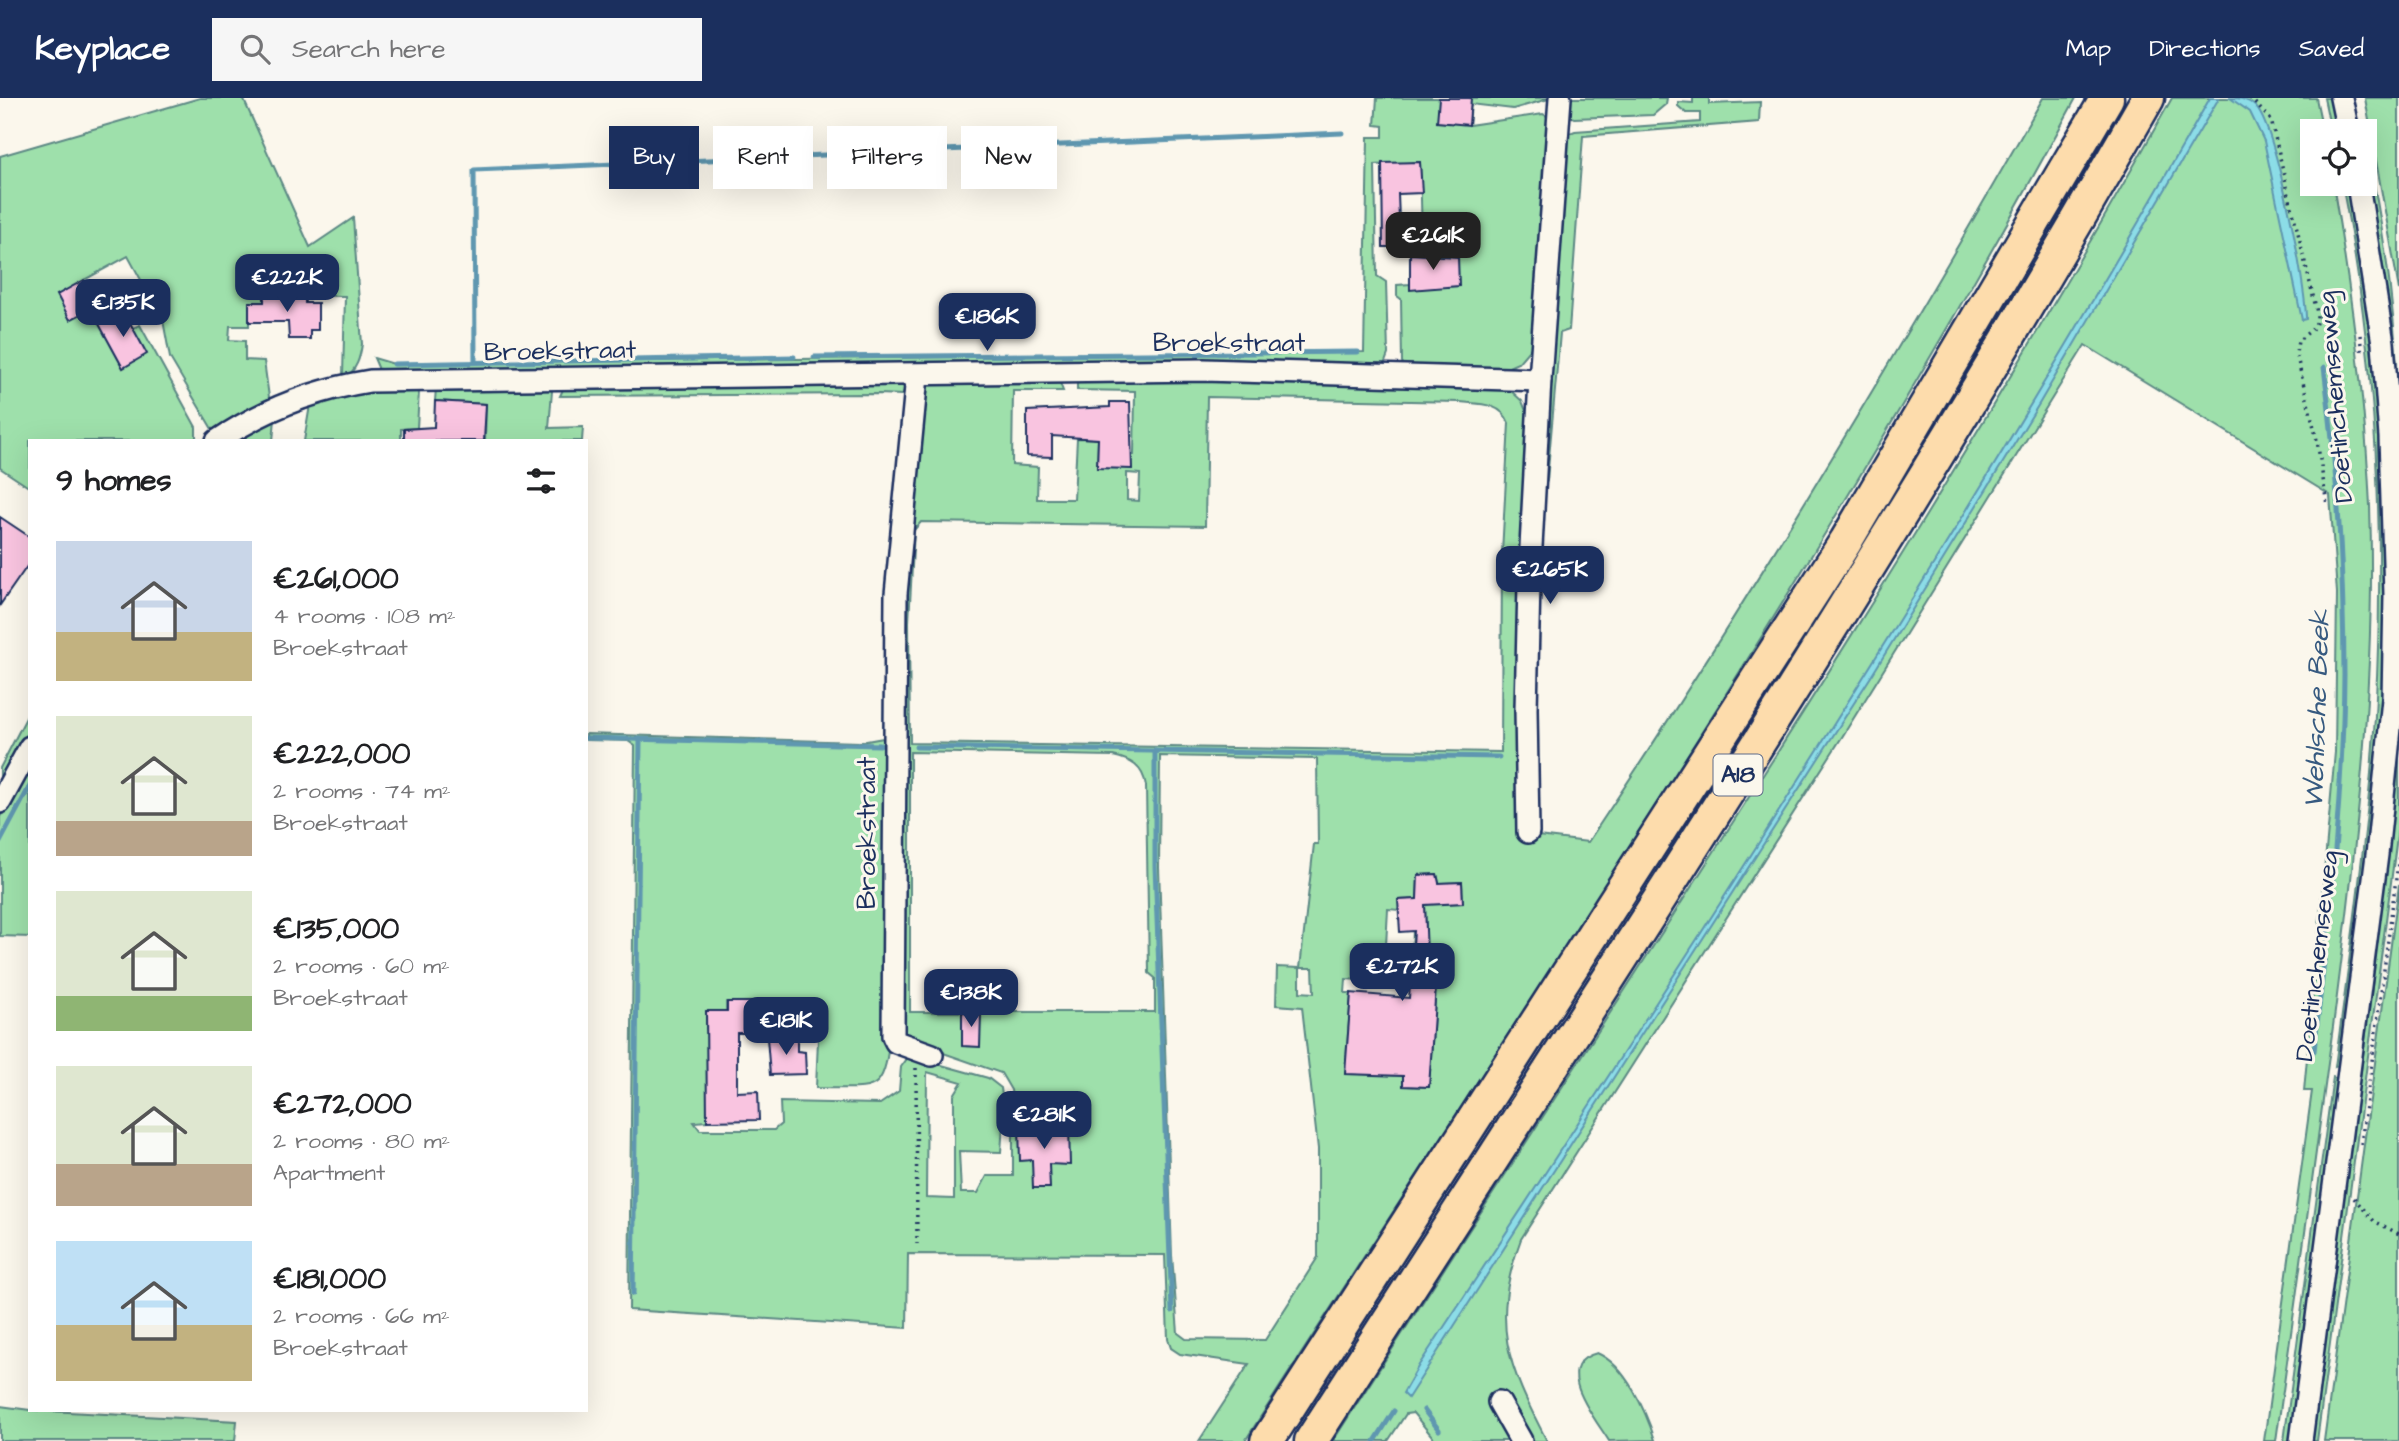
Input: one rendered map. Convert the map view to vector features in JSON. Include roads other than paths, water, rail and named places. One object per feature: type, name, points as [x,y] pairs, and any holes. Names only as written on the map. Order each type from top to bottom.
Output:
[{"type":"highway","name":"A18","points":[[1267,1441],[1846,541],[2107,98]]},
{"type":"highway","name":"A18","points":[[1311,1441],[1879,554],[2053,266],[2148,98]]},
{"type":"street","points":[[1528,832],[1528,626],[1540,380],[1560,98]]},
{"type":"street","points":[[2341,98],[2345,119]]},
{"type":"street","name":"Doetinchemseweg","points":[[2301,1441],[2379,841],[2393,699],[2395,595],[2390,437],[2383,343],[2360,196]]},
{"type":"street","name":"Broekstraat","points":[[220,439],[272,408],[333,387],[370,381],[917,376],[1205,370],[1540,380]]},
{"type":"street","name":"Broekstraat","points":[[917,376],[896,594],[894,1024],[896,1042],[924,1053]]},
{"type":"street","points":[[0,802],[28,751]]},
{"type":"street","points":[[1499,1402],[1521,1441]]},
{"type":"water","points":[[2210,98],[2219,98],[2039,404],[1872,675],[1408,1398],[1403,1393],[1419,1365],[1725,896],[1924,580],[2117,260]]},
{"type":"water","points":[[2230,98],[2243,99],[2255,106],[2272,143],[2295,242],[2306,319],[2302,320],[2264,141],[2250,112]]},
{"type":"waterway","points":[[475,362],[474,170],[1342,133]]},
{"type":"waterway","points":[[814,357],[1358,352]]},
{"type":"waterway","points":[[394,364],[794,357]]},
{"type":"waterway","name":"Wehlsche Beek","points":[[2314,1051],[2338,816],[2344,675],[2339,521],[2324,367]]},
{"type":"waterway","points":[[588,738],[880,745]]},
{"type":"waterway","points":[[633,1294],[640,739]]},
{"type":"waterway","points":[[916,747],[1499,757]]},
{"type":"waterway","points":[[1155,751],[1155,866],[1172,1311]]},
{"type":"waterway","points":[[0,842],[28,790]]},
{"type":"waterway","points":[[1424,1410],[1439,1430]]},
{"type":"waterway","points":[[1375,1441],[1394,1411]]}]
